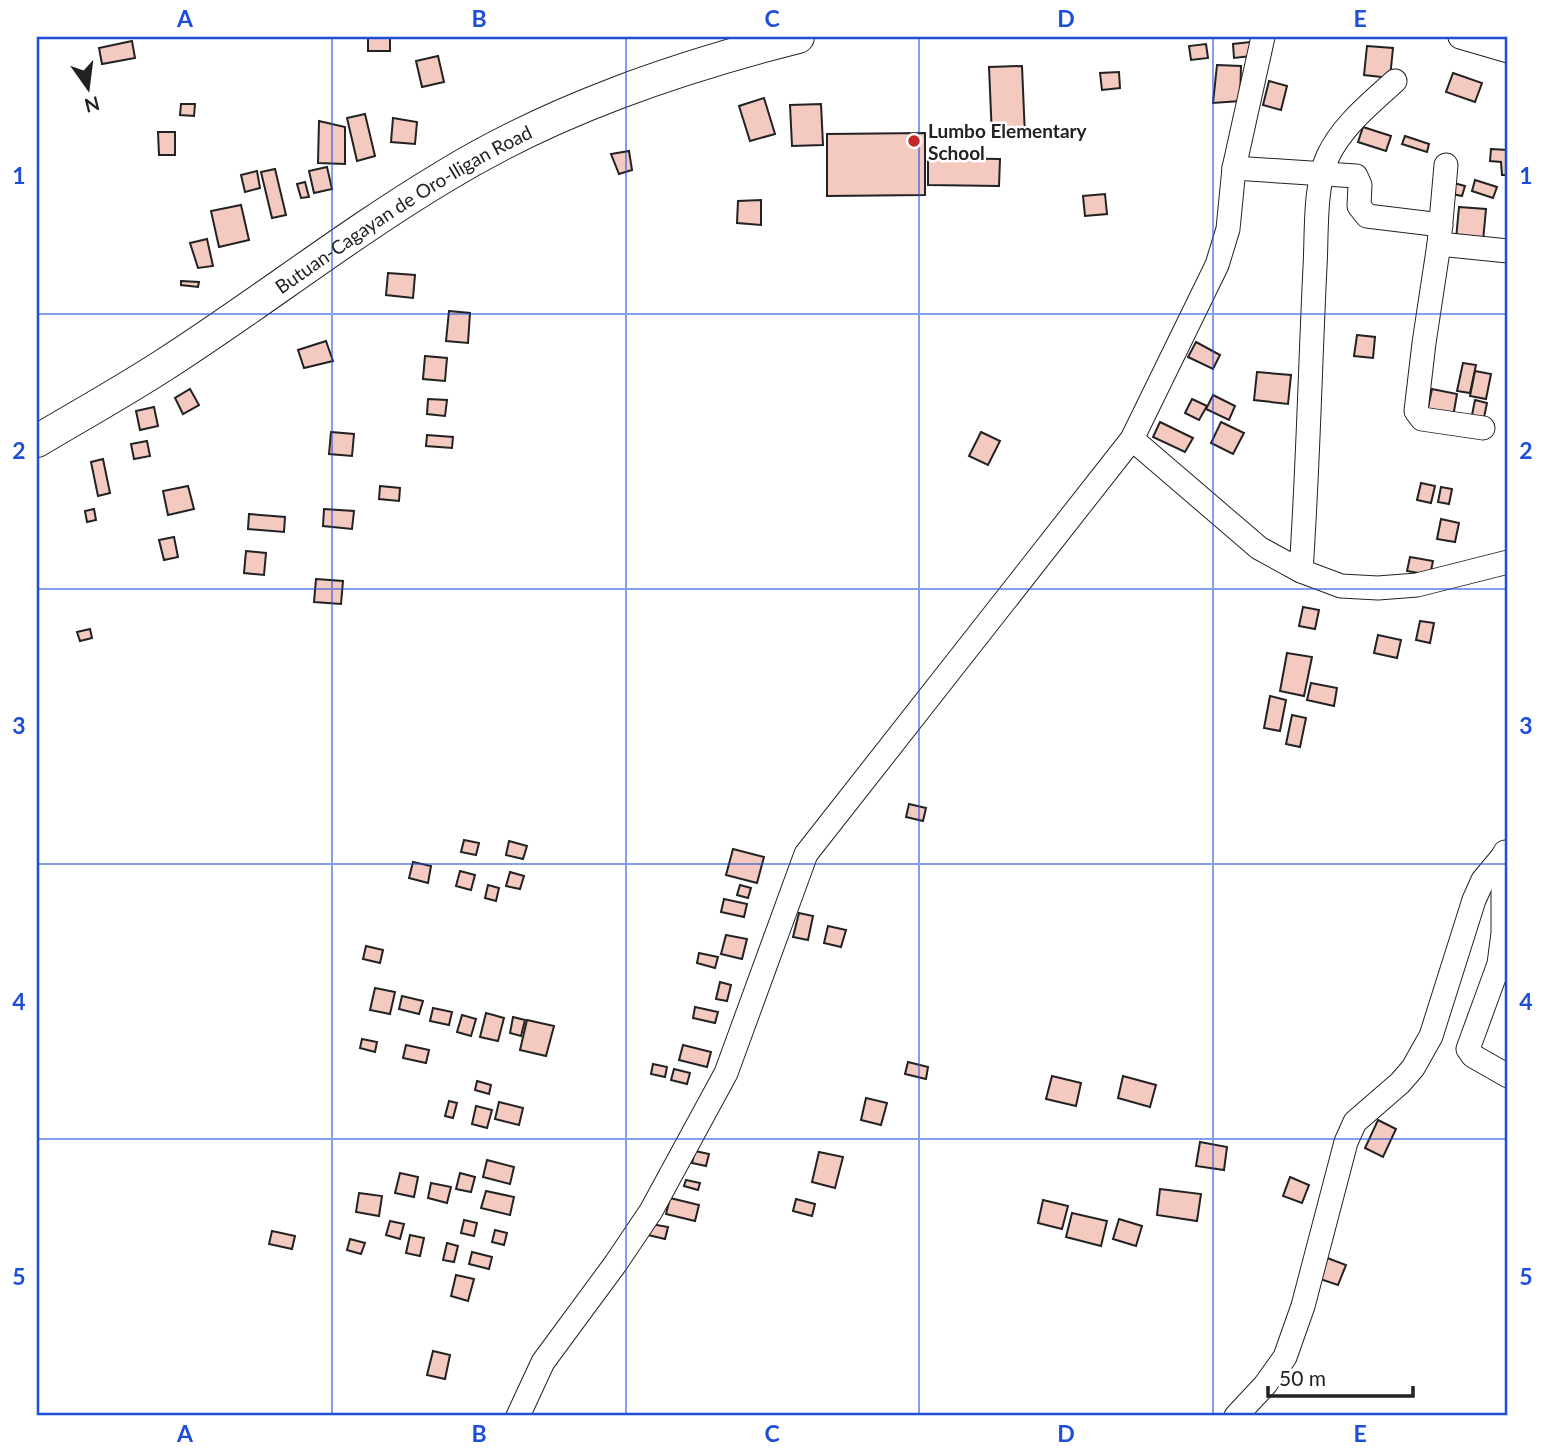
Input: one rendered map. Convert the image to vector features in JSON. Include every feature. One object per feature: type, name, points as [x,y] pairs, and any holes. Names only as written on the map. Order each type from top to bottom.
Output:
[{"type":"highway","name":"Butuan-Cagayan de Oro-Iligan Road","points":[[37,441],[164,365],[446,175],[575,110],[637,85],[747,43],[798,37]]},
{"type":"street","points":[[517,1416],[543,1362],[616,1263],[651,1210],[726,1073],[806,853],[1132,439],[1217,265],[1228,229],[1234,168],[1263,37]]},
{"type":"street","points":[[1460,37],[1508,51]]},
{"type":"street","points":[[1301,571],[1309,453],[1313,302],[1323,172],[1326,159],[1339,137],[1395,81]]},
{"type":"street","points":[[1446,165],[1440,235],[1416,411],[1422,419],[1483,428]]},
{"type":"street","points":[[1234,168],[1323,172],[1359,178],[1359,206],[1367,216],[1508,251]]},
{"type":"street","points":[[1132,439],[1259,548],[1301,571],[1341,586],[1378,588],[1417,585],[1508,562]]},
{"type":"street","points":[[1506,851],[1499,964],[1468,1049],[1474,1056],[1508,1076]]},
{"type":"street","points":[[1236,1416],[1265,1385],[1285,1357],[1303,1306],[1346,1142],[1355,1122],[1400,1083],[1413,1068],[1431,1036],[1474,900],[1483,880],[1506,851]]},
{"type":"building","points":[[368,37],[390,37],[390,51],[368,51]]},
{"type":"building","points":[[132,41],[135,58],[102,64],[99,48]]},
{"type":"building","points":[[1250,42],[1251,56],[1234,58],[1233,44]]},
{"type":"building","points":[[1206,44],[1208,58],[1191,60],[1189,46]]},
{"type":"building","points":[[1367,46],[1393,48],[1390,78],[1364,75]]},
{"type":"building","points":[[438,56],[444,82],[422,87],[416,61]]},
{"type":"building","points":[[1217,65],[1241,66],[1240,101],[1213,103]]},
{"type":"building","points":[[1022,66],[1025,136],[992,137],[989,67]]},
{"type":"building","points":[[1119,72],[1120,88],[1102,90],[1100,73]]},
{"type":"building","points":[[1453,73],[1482,83],[1475,102],[1446,92]]},
{"type":"building","points":[[1269,81],[1287,86],[1281,110],[1263,105]]},
{"type":"building","points":[[764,98],[775,134],[750,141],[739,106]]},
{"type":"building","points":[[181,104],[195,104],[194,116],[180,115]]},
{"type":"building","points":[[821,104],[823,145],[792,146],[790,105]]},
{"type":"building","points":[[365,114],[375,156],[357,161],[347,118]]},
{"type":"building","points":[[393,118],[417,122],[415,144],[391,142]]},
{"type":"building","points":[[319,121],[345,127],[345,164],[318,163]]},
{"type":"building","points":[[1363,127],[1391,136],[1386,151],[1358,142]]},
{"type":"building","points":[[158,132],[175,132],[175,155],[159,155]]},
{"type":"building","points":[[925,133],[925,195],[827,196],[827,134]]},
{"type":"building","points":[[1405,136],[1429,144],[1427,152],[1402,144]]},
{"type":"building","points":[[1491,149],[1508,150],[1508,175],[1502,175],[1501,162],[1490,161]]},
{"type":"building","points":[[629,151],[632,170],[619,174],[611,154]]},
{"type":"building","points":[[928,158],[1000,159],[999,186],[928,185]]},
{"type":"building","points":[[327,167],[332,189],[314,193],[309,171]]},
{"type":"building","points":[[275,169],[286,215],[272,218],[261,172]]},
{"type":"building","points":[[257,171],[260,188],[245,192],[241,175]]},
{"type":"building","points":[[1475,180],[1497,187],[1493,198],[1472,191]]},
{"type":"building","points":[[305,182],[309,197],[301,198],[297,184]]},
{"type":"building","points":[[1450,182],[1465,186],[1462,196],[1447,193]]},
{"type":"building","points":[[1105,194],[1107,214],[1085,216],[1083,196]]},
{"type":"building","points":[[761,200],[761,225],[737,223],[738,201]]},
{"type":"building","points":[[241,205],[249,240],[219,247],[211,211]]},
{"type":"building","points":[[1459,207],[1486,209],[1483,241],[1456,239]]},
{"type":"building","points":[[207,239],[213,266],[198,268],[190,243]]},
{"type":"building","points":[[388,273],[415,275],[413,298],[386,295]]},
{"type":"building","points":[[181,281],[199,282],[198,287],[181,285]]},
{"type":"building","points":[[449,311],[470,313],[468,343],[446,341]]},
{"type":"building","points":[[1357,335],[1375,337],[1373,358],[1354,356]]},
{"type":"building","points":[[326,341],[333,361],[304,368],[298,350]]},
{"type":"building","points":[[1196,342],[1220,355],[1213,369],[1188,357]]},
{"type":"building","points":[[425,356],[447,358],[445,381],[423,379]]},
{"type":"building","points":[[1463,363],[1476,365],[1470,393],[1457,391]]},
{"type":"building","points":[[1475,371],[1491,374],[1486,399],[1470,396]]},
{"type":"building","points":[[1257,372],[1291,375],[1288,404],[1254,400]]},
{"type":"building","points":[[190,389],[199,405],[183,414],[175,398]]},
{"type":"building","points":[[1432,389],[1457,394],[1453,417],[1427,412]]},
{"type":"building","points":[[1213,395],[1235,406],[1229,420],[1206,409]]},
{"type":"building","points":[[428,399],[447,400],[445,416],[427,414]]},
{"type":"building","points":[[1192,399],[1207,406],[1199,420],[1185,413]]},
{"type":"building","points":[[1475,400],[1487,403],[1482,427],[1470,425]]},
{"type":"building","points":[[154,407],[158,426],[140,430],[136,411]]},
{"type":"building","points":[[1160,422],[1193,438],[1185,452],[1153,437]]},
{"type":"building","points":[[1221,422],[1244,433],[1233,454],[1211,443]]},
{"type":"building","points":[[331,432],[354,434],[352,456],[329,454]]},
{"type":"building","points":[[981,432],[1000,441],[988,465],[969,456]]},
{"type":"building","points":[[427,435],[453,437],[452,448],[426,446]]},
{"type":"building","points":[[147,441],[150,456],[134,459],[131,444]]},
{"type":"building","points":[[103,459],[110,493],[98,496],[91,462]]},
{"type":"building","points":[[1421,483],[1435,486],[1431,503],[1417,500]]},
{"type":"building","points":[[188,486],[194,509],[168,515],[163,491]]},
{"type":"building","points":[[380,486],[400,488],[399,501],[379,499]]},
{"type":"building","points":[[1441,487],[1452,489],[1449,504],[1438,502]]},
{"type":"building","points":[[94,509],[96,520],[87,522],[85,511]]},
{"type":"building","points":[[324,509],[354,511],[352,529],[323,526]]},
{"type":"building","points":[[249,514],[285,517],[284,532],[248,529]]},
{"type":"building","points":[[1441,519],[1459,523],[1455,542],[1437,539]]},
{"type":"building","points":[[174,537],[178,557],[164,560],[159,540]]},
{"type":"building","points":[[246,551],[266,553],[264,575],[244,573]]},
{"type":"building","points":[[1410,557],[1433,561],[1430,575],[1407,571]]},
{"type":"building","points":[[316,579],[343,581],[341,604],[314,602]]},
{"type":"building","points":[[1303,607],[1319,610],[1315,629],[1299,626]]},
{"type":"building","points":[[1420,621],[1434,623],[1430,643],[1416,640]]},
{"type":"building","points":[[90,629],[92,638],[80,641],[77,632]]},
{"type":"building","points":[[1378,635],[1401,640],[1397,658],[1374,653]]},
{"type":"building","points":[[1287,653],[1312,657],[1304,696],[1280,691]]},
{"type":"building","points":[[1311,683],[1337,688],[1334,706],[1307,700]]},
{"type":"building","points":[[1270,696],[1286,700],[1280,731],[1264,728]]},
{"type":"building","points":[[1292,715],[1306,718],[1300,747],[1286,744]]},
{"type":"building","points":[[909,804],[926,808],[923,821],[906,817]]},
{"type":"building","points":[[464,840],[479,843],[476,855],[461,852]]},
{"type":"building","points":[[509,841],[527,846],[523,859],[506,855]]},
{"type":"building","points":[[733,849],[764,857],[757,883],[726,875]]},
{"type":"building","points":[[413,862],[431,866],[428,883],[409,878]]},
{"type":"building","points":[[460,871],[475,875],[471,890],[456,886]]},
{"type":"building","points":[[510,872],[524,876],[520,889],[506,886]]},
{"type":"building","points":[[488,885],[499,888],[496,901],[485,898]]},
{"type":"building","points":[[740,885],[751,888],[748,898],[737,895]]},
{"type":"building","points":[[724,899],[747,904],[744,917],[721,912]]},
{"type":"building","points":[[799,913],[813,916],[808,940],[793,937]]},
{"type":"building","points":[[828,926],[846,930],[841,947],[824,943]]},
{"type":"building","points":[[726,935],[747,939],[742,959],[721,954]]},
{"type":"building","points":[[366,946],[383,950],[380,963],[363,959]]},
{"type":"building","points":[[699,953],[718,957],[715,968],[697,963]]},
{"type":"building","points":[[720,982],[731,985],[727,1001],[716,999]]},
{"type":"building","points":[[375,988],[395,992],[390,1014],[370,1010]]},
{"type":"building","points":[[402,996],[423,1001],[419,1014],[399,1009]]},
{"type":"building","points":[[695,1007],[718,1012],[715,1023],[693,1018]]},
{"type":"building","points":[[433,1008],[452,1012],[449,1025],[430,1021]]},
{"type":"building","points":[[486,1013],[504,1018],[498,1041],[480,1037]]},
{"type":"building","points":[[462,1015],[476,1019],[471,1036],[457,1032]]},
{"type":"building","points":[[513,1017],[525,1020],[521,1036],[510,1033]]},
{"type":"building","points":[[527,1020],[554,1026],[546,1056],[520,1050]]},
{"type":"building","points":[[362,1039],[377,1042],[375,1052],[360,1048]]},
{"type":"building","points":[[406,1045],[429,1050],[426,1063],[403,1058]]},
{"type":"building","points":[[683,1045],[711,1052],[707,1067],[679,1060]]},
{"type":"building","points":[[908,1062],[928,1067],[926,1079],[905,1074]]},
{"type":"building","points":[[653,1064],[667,1067],[665,1077],[651,1074]]},
{"type":"building","points":[[674,1069],[690,1073],[687,1084],[671,1080]]},
{"type":"building","points":[[1052,1076],[1081,1083],[1076,1106],[1046,1099]]},
{"type":"building","points":[[1123,1076],[1156,1085],[1150,1107],[1118,1098]]},
{"type":"building","points":[[477,1081],[491,1085],[489,1094],[475,1090]]},
{"type":"building","points":[[866,1098],[887,1103],[881,1125],[861,1120]]},
{"type":"building","points":[[449,1101],[457,1103],[453,1118],[445,1116]]},
{"type":"building","points":[[499,1102],[523,1108],[519,1125],[495,1119]]},
{"type":"building","points":[[476,1106],[492,1110],[487,1128],[472,1124]]},
{"type":"building","points":[[1378,1120],[1396,1129],[1383,1157],[1365,1148]]},
{"type":"building","points":[[1200,1142],[1227,1147],[1224,1170],[1196,1166]]},
{"type":"building","points":[[695,1151],[709,1154],[706,1166],[692,1163]]},
{"type":"building","points":[[819,1152],[843,1157],[835,1188],[812,1182]]},
{"type":"building","points":[[487,1160],[514,1167],[510,1184],[483,1177]]},
{"type":"building","points":[[400,1173],[418,1177],[414,1197],[395,1193]]},
{"type":"building","points":[[460,1173],[475,1177],[471,1192],[456,1189]]},
{"type":"building","points":[[1290,1177],[1309,1185],[1302,1203],[1283,1196]]},
{"type":"building","points":[[686,1180],[700,1183],[698,1190],[684,1186]]},
{"type":"building","points":[[431,1183],[451,1187],[447,1203],[428,1198]]},
{"type":"building","points":[[1160,1189],[1201,1194],[1197,1221],[1157,1215]]},
{"type":"building","points":[[486,1191],[514,1197],[510,1215],[481,1208]]},
{"type":"building","points":[[359,1193],[382,1196],[379,1216],[356,1212]]},
{"type":"building","points":[[670,1198],[699,1205],[695,1221],[666,1214]]},
{"type":"building","points":[[796,1199],[815,1204],[812,1216],[793,1211]]},
{"type":"building","points":[[1043,1200],[1068,1206],[1062,1229],[1038,1223]]},
{"type":"building","points":[[1072,1213],[1107,1221],[1101,1246],[1066,1237]]},
{"type":"building","points":[[1119,1219],[1142,1226],[1136,1246],[1113,1239]]},
{"type":"building","points":[[464,1220],[477,1223],[474,1236],[461,1233]]},
{"type":"building","points":[[390,1221],[404,1224],[400,1239],[386,1235]]},
{"type":"building","points":[[651,1224],[668,1227],[665,1239],[648,1235]]},
{"type":"building","points":[[495,1230],[507,1233],[504,1245],[492,1242]]},
{"type":"building","points":[[272,1231],[295,1236],[292,1249],[269,1244]]},
{"type":"building","points":[[410,1235],[424,1238],[420,1256],[406,1253]]},
{"type":"building","points":[[350,1239],[365,1243],[361,1254],[347,1250]]},
{"type":"building","points":[[447,1243],[458,1246],[454,1262],[443,1260]]},
{"type":"building","points":[[472,1252],[492,1257],[489,1269],[469,1264]]},
{"type":"building","points":[[1322,1256],[1346,1265],[1338,1285],[1314,1277]]},
{"type":"building","points":[[456,1275],[474,1279],[468,1301],[451,1296]]},
{"type":"building","points":[[433,1351],[450,1355],[445,1379],[427,1375]]},
{"type":"place","name":"Lumbo Elementary School","points":[[914,141]]}]
